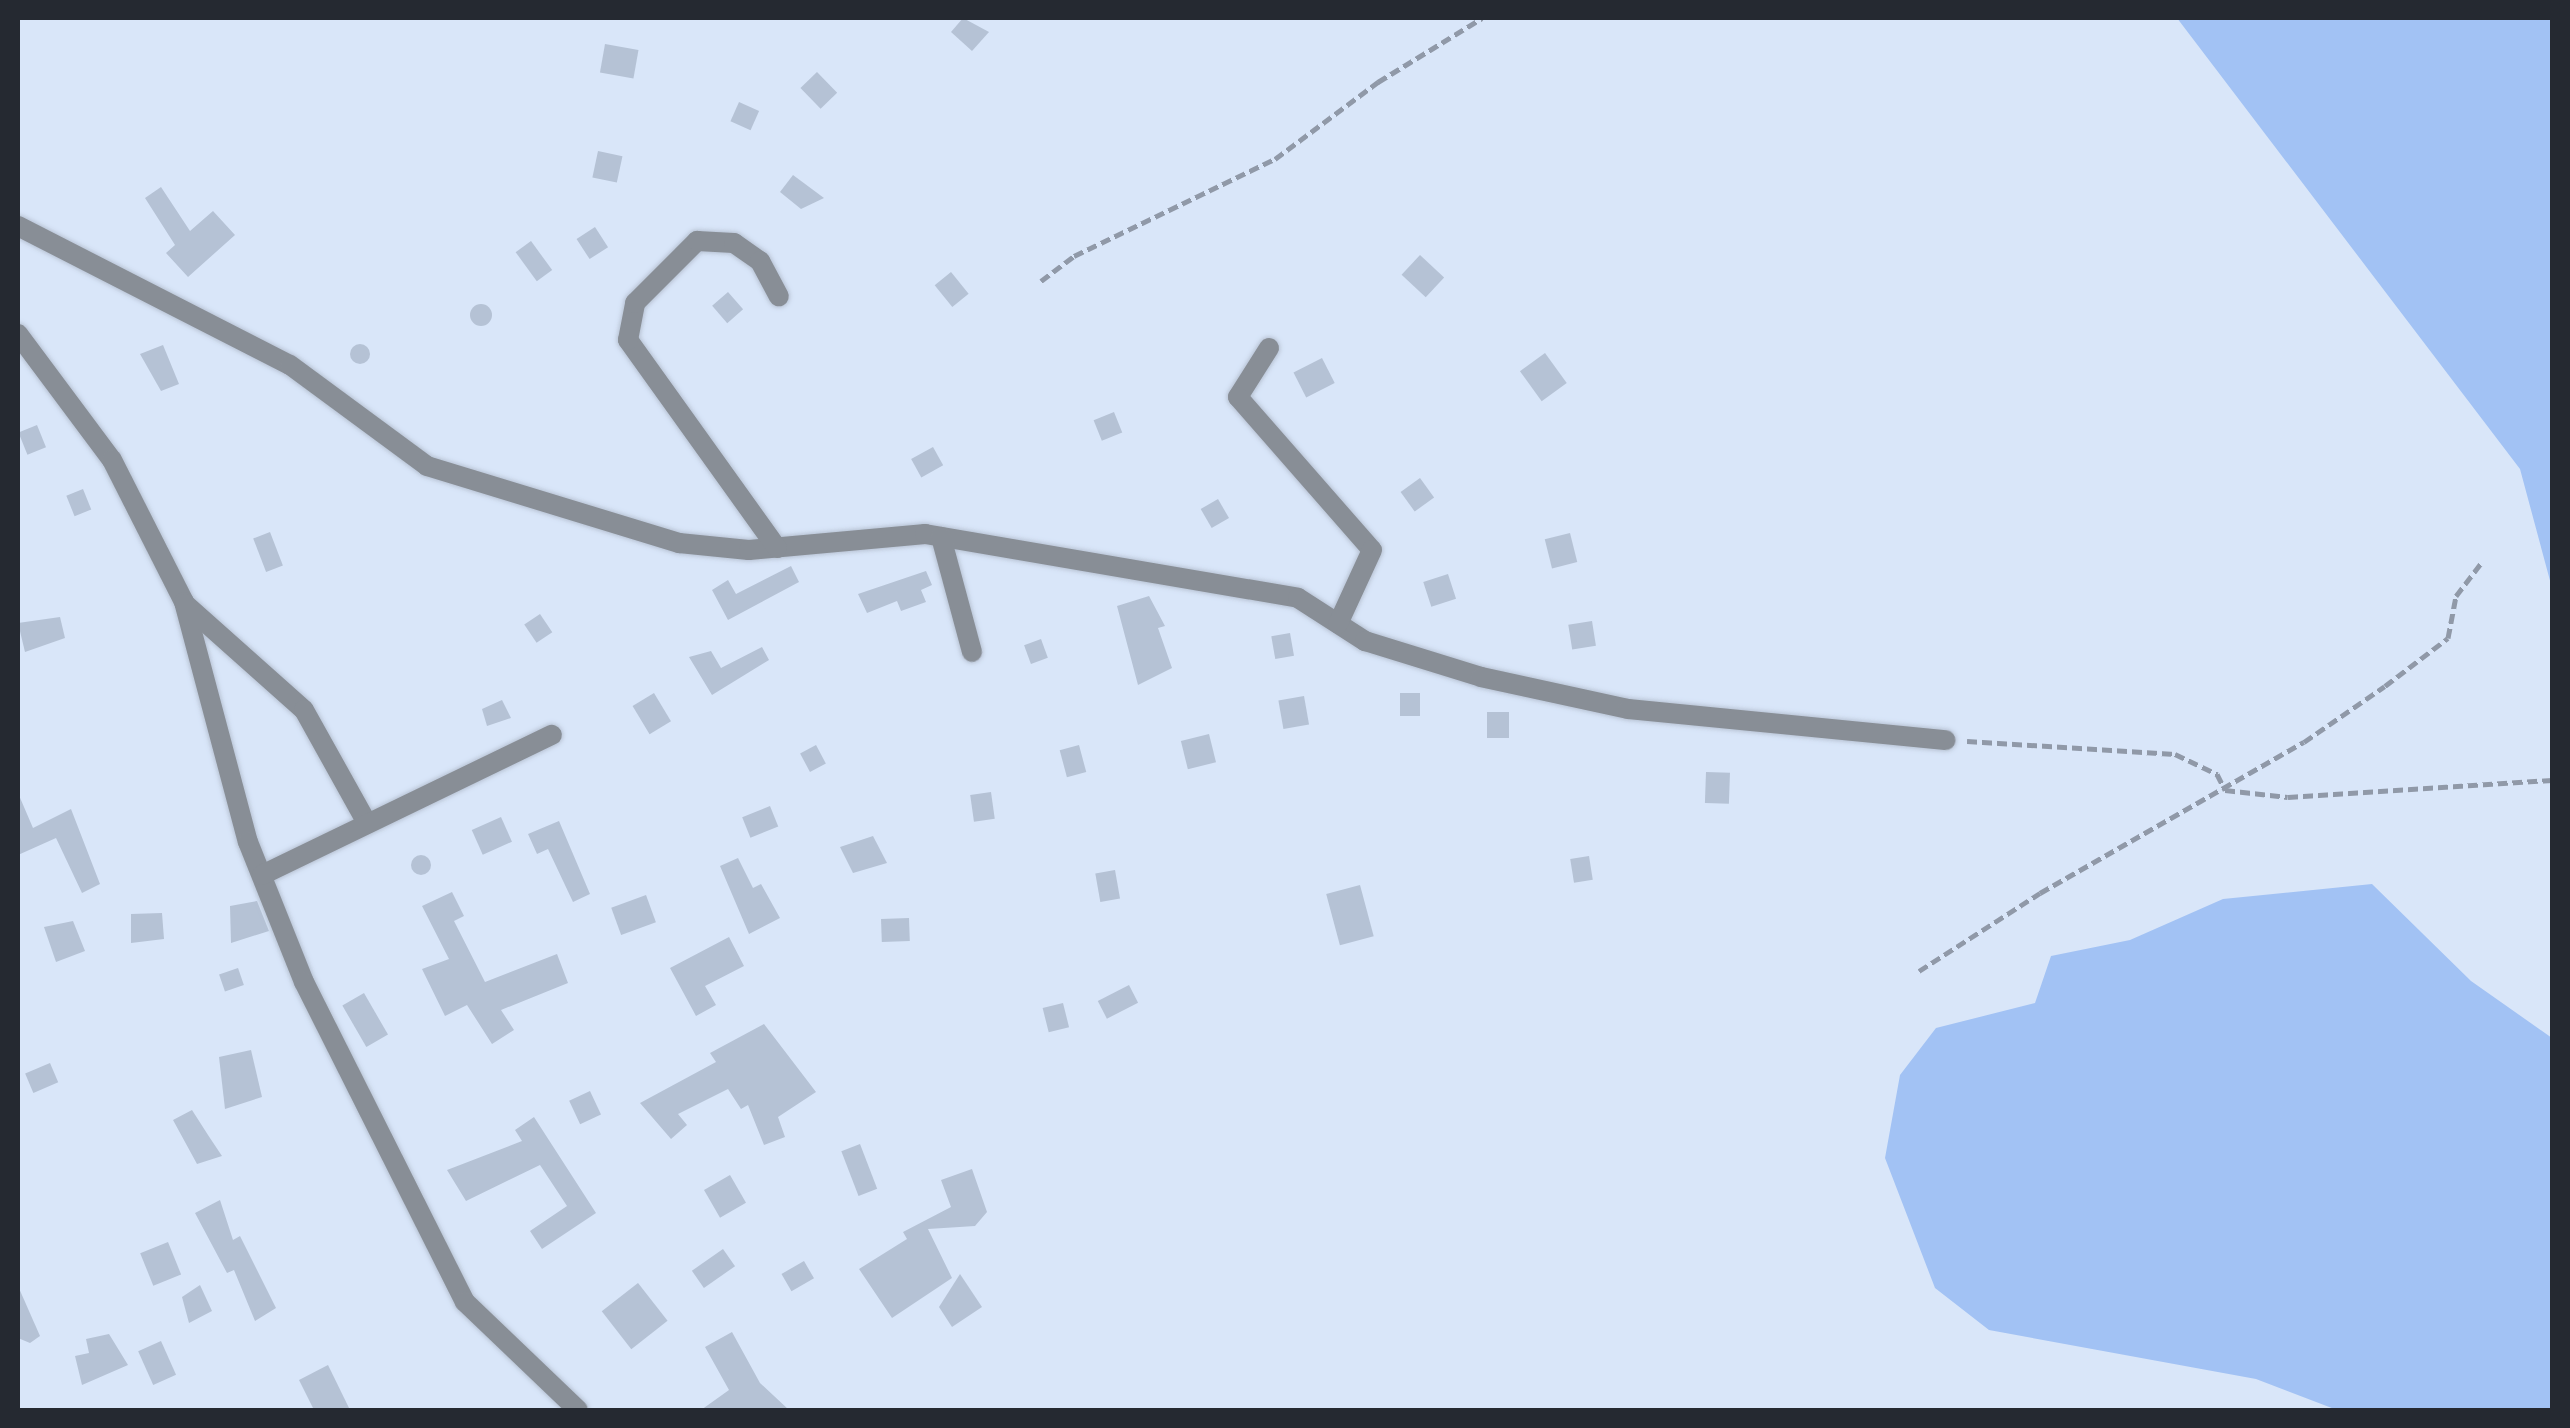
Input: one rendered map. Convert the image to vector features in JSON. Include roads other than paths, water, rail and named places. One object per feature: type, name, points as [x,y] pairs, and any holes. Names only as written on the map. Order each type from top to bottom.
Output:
[{"type":"street","points":[[18,226],[290,365],[427,466],[679,543],[776,548],[941,537],[1298,598],[1365,641],[1481,677],[1628,709],[1944,740]]},
{"type":"street","points":[[776,548],[628,340],[635,302],[697,242],[734,244],[760,260],[779,296]]},
{"type":"street","points":[[18,334],[112,460],[184,602],[262,876],[304,982],[465,1302],[578,1410]]},
{"type":"street","points":[[1269,348],[1238,397],[1372,550],[1338,624]]},
{"type":"street","points":[[941,537],[972,652]]},
{"type":"street","points":[[184,602],[304,710],[367,823]]},
{"type":"street","points":[[262,876],[552,735]]}]
